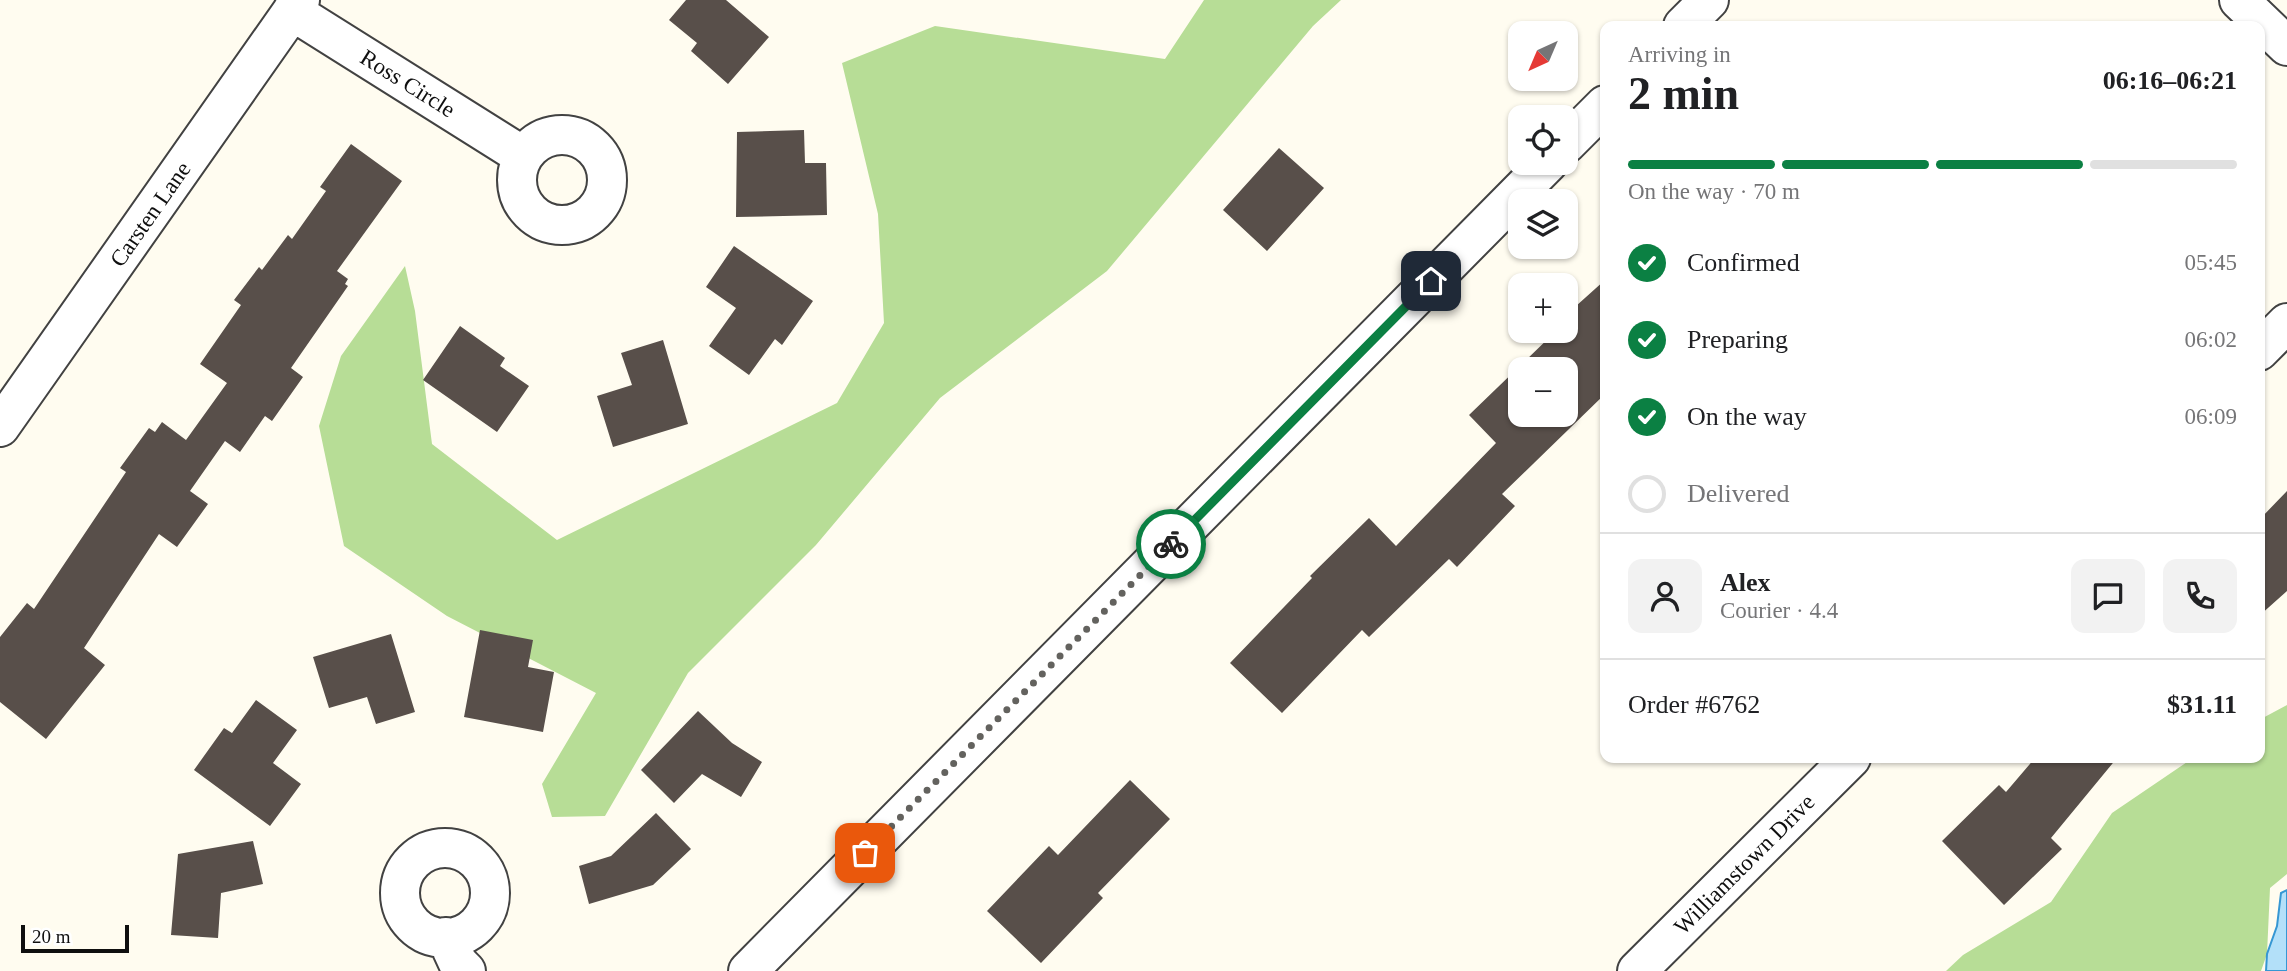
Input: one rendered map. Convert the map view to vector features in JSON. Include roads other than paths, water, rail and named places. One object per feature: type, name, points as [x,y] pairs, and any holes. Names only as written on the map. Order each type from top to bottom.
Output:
[{"type":"street","points":[[1688,21],[1709,0]]},
{"type":"street","points":[[2239,0],[2261,21]]},
{"type":"street","name":"Ross Circle","points":[[296,6],[523,156]]},
{"type":"street","name":"Carsten Lane","points":[[0,427],[296,6]]},
{"type":"street","points":[[2265,25],[2287,46]]},
{"type":"street","points":[[1578,132],[1600,110]]},
{"type":"street","points":[[748,971],[1536,175]]},
{"type":"street","points":[[2265,345],[2287,323]]},
{"type":"street","name":"Williamstown Drive","points":[[1637,971],[1846,763]]},
{"type":"street","points":[[446,937],[458,963],[466,971]]},
{"type":"water","points":[[2287,890],[2287,971],[2266,971],[2267,954],[2277,926],[2281,893]]}]
